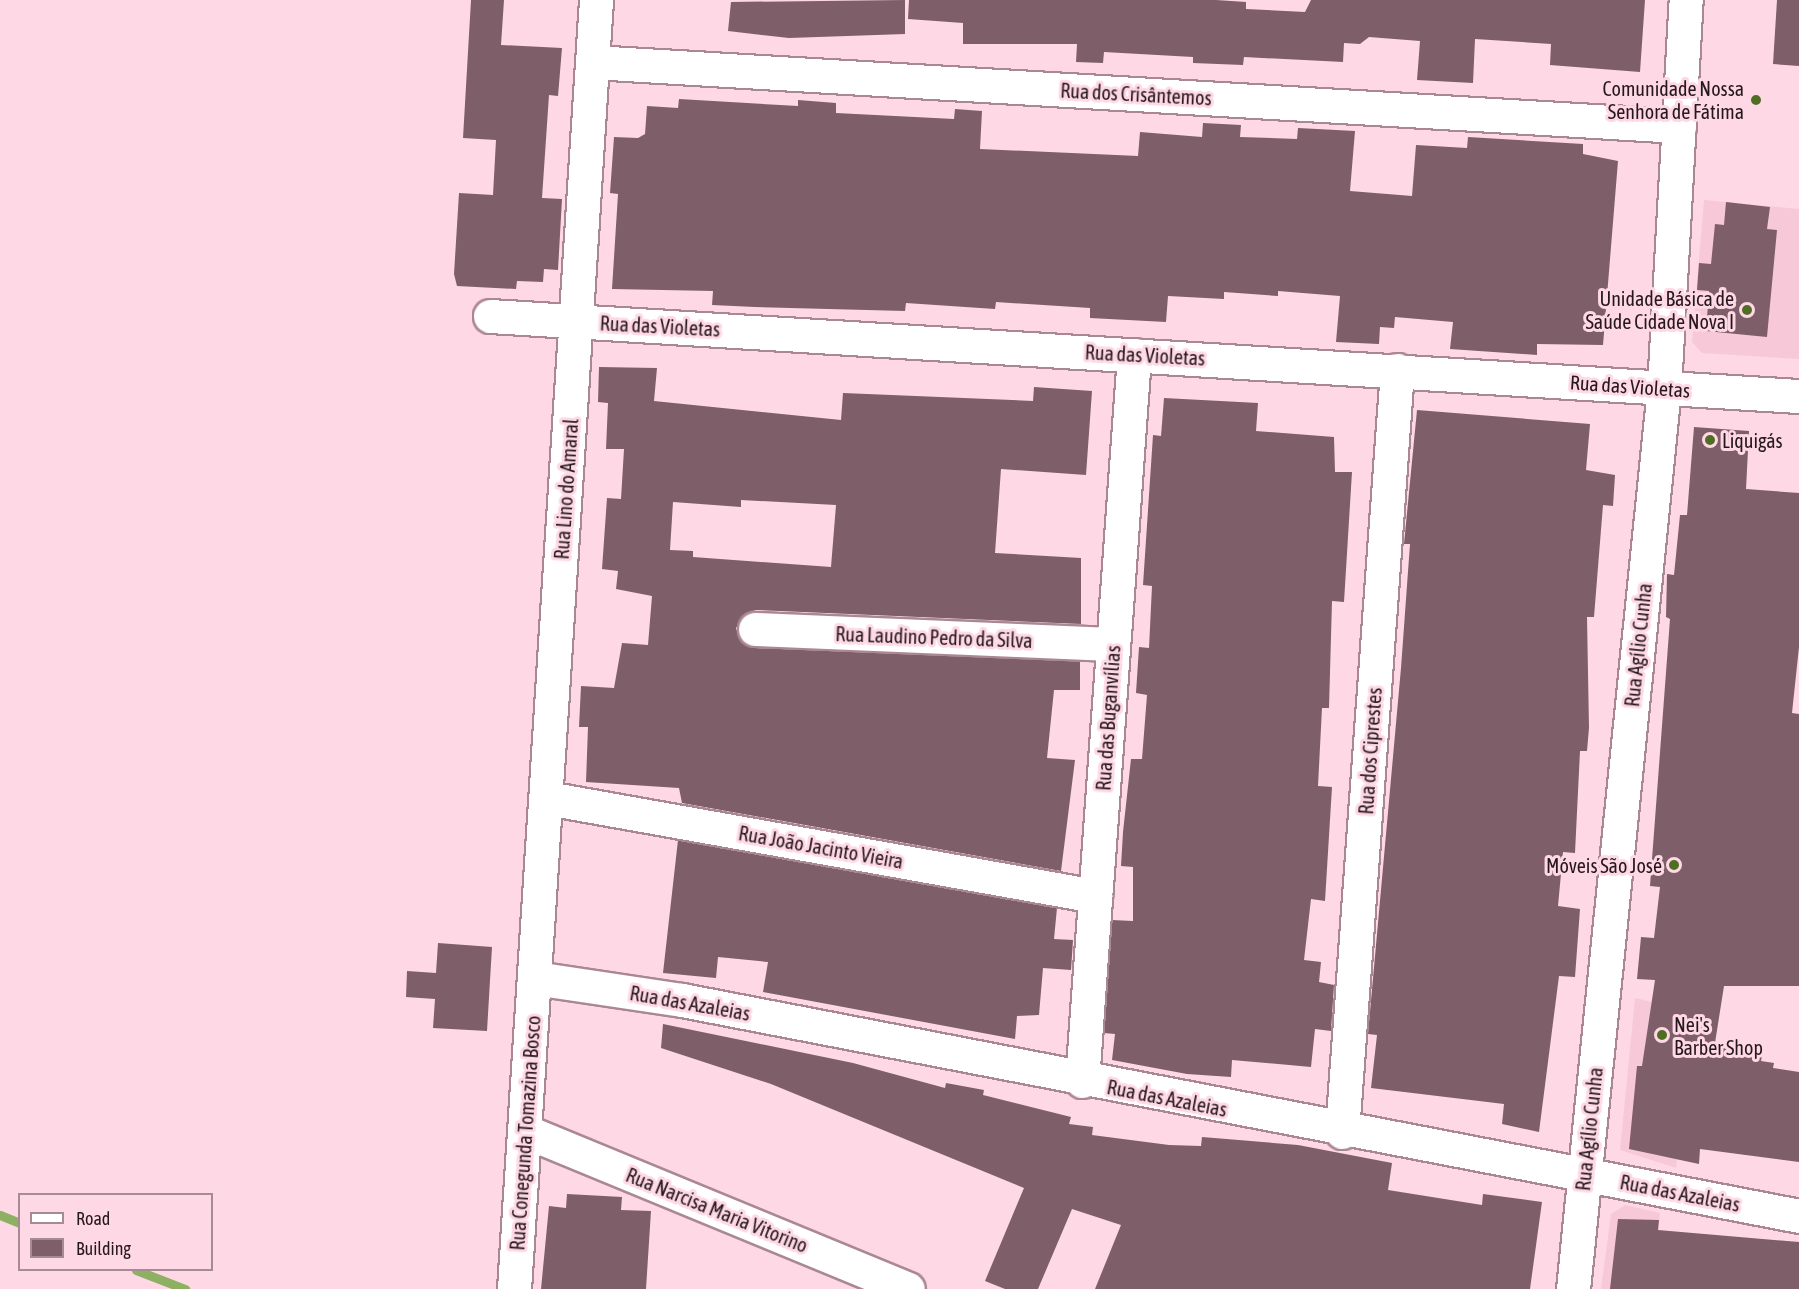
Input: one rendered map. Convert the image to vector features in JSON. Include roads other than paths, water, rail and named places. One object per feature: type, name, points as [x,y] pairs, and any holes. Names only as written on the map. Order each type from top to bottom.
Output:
[{"type":"street","name":"Rua Lino do Amaral","points":[[535,978],[596,0]]},
{"type":"street","name":"Rua Agílio Cunha","points":[[1573,1289],[1664,388],[1686,0]]},
{"type":"street","name":"Rua dos Crisântemos","points":[[592,62],[1679,126]]},
{"type":"street","name":"Rua das Violetas","points":[[490,316],[1799,396]]},
{"type":"street","name":"Rua das Buganvílias","points":[[1082,1081],[1134,354]]},
{"type":"street","name":"Rua dos Ciprestes","points":[[1342,1132],[1397,370]]},
{"type":"street","name":"Rua Laudino Pedro da Silva","points":[[755,629],[1113,644]]},
{"type":"street","name":"Rua João Jacinto Vieira","points":[[547,798],[1095,896]]},
{"type":"street","name":"Rua das Azaleias","points":[[535,978],[682,1000],[1342,1132],[1584,1173],[1799,1216]]},
{"type":"street","name":"Rua Conegunda Tomazina Bosco","points":[[514,1289],[535,978]]},
{"type":"street","name":"Rua Narcisa Maria Vitorino","points":[[525,1131],[908,1289]]},
{"type":"waterway","points":[[0,1215],[18,1222]]},
{"type":"waterway","points":[[139,1271],[185,1289]]},
{"type":"place","name":"Comunidade Nossa Senhora de Fátima","points":[[1756,100]]},
{"type":"place","name":"Unidade Básica de Saúde Cidade Nova I","points":[[1747,310]]},
{"type":"place","name":"Liquigás","points":[[1710,440]]},
{"type":"place","name":"Móveis São José","points":[[1674,865]]},
{"type":"place","name":"Nei's Barber Shop","points":[[1662,1035]]}]
